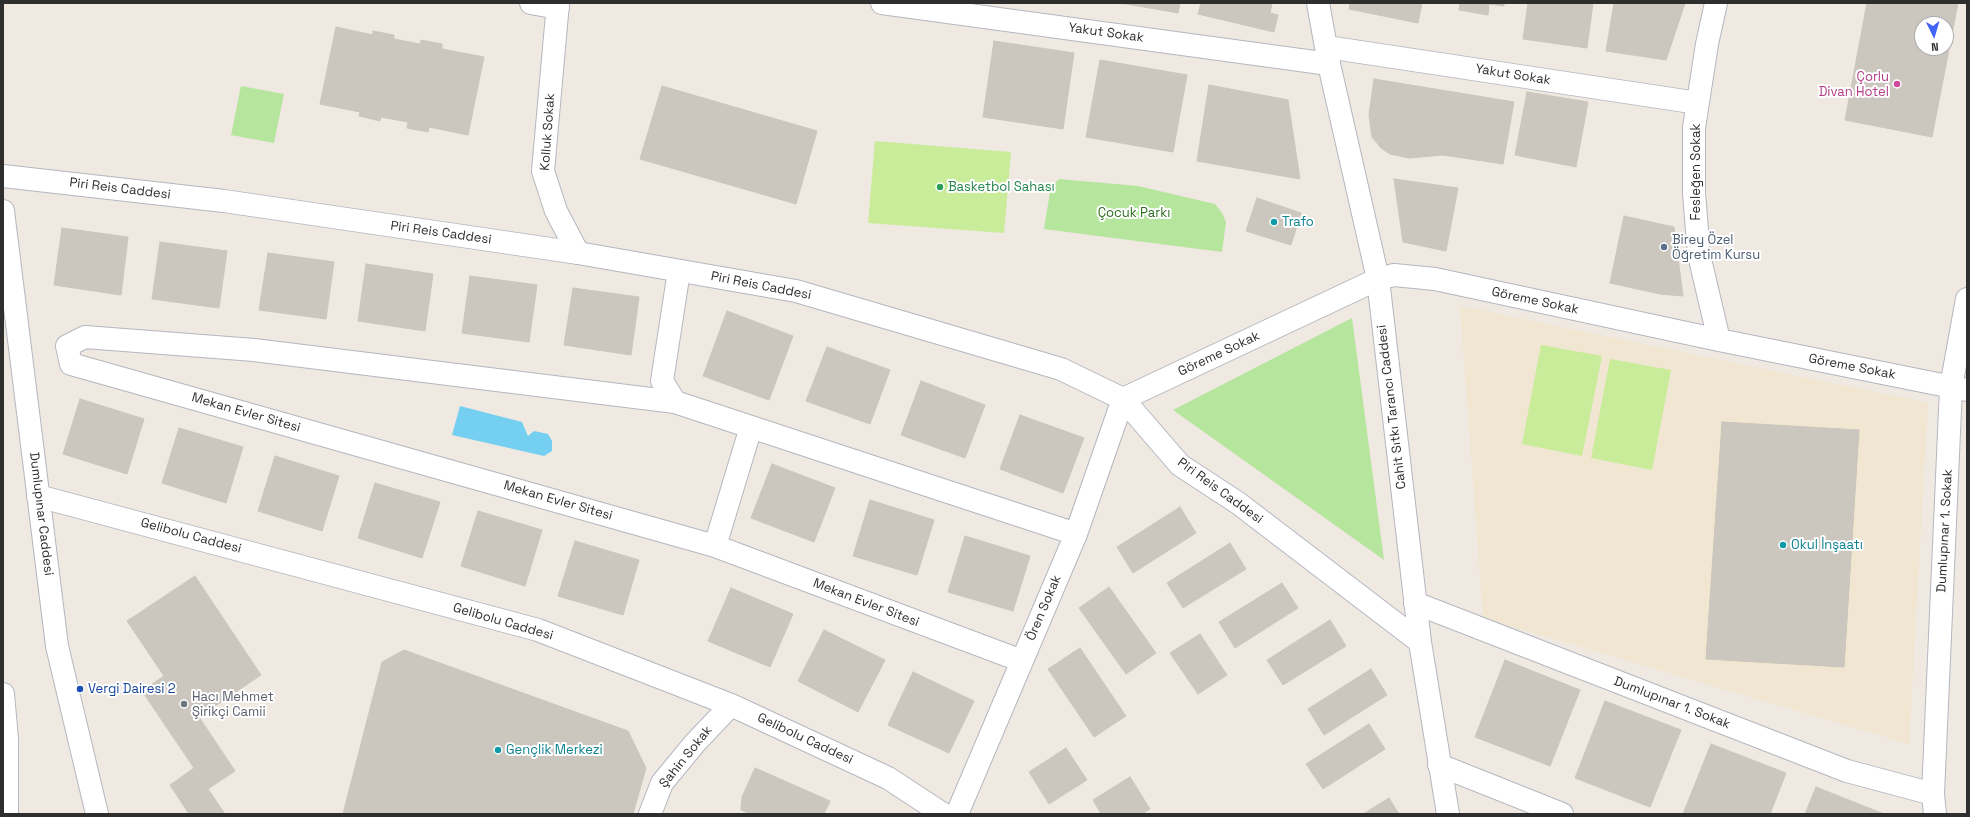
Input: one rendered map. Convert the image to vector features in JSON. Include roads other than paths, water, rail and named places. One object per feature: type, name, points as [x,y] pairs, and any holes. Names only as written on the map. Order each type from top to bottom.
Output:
[{"type":"street","points":[[531,3],[558,5]]},
{"type":"street","name":"Yakut Sokak","points":[[882,3],[1328,55],[1698,103]]},
{"type":"street","name":"Cahit Sıtkı Tarancı Caddesi","points":[[1318,3],[1328,55],[1378,279],[1420,642],[1448,814]]},
{"type":"street","name":"Fesleğen Sokak","points":[[1716,3],[1707,44],[1694,128],[1694,193],[1699,255],[1719,340]]},
{"type":"street","name":"Kolluk Sokak","points":[[558,5],[543,171],[556,211],[578,254]]},
{"type":"street","name":"Piri Reis Caddesi","points":[[3,176],[224,201],[578,254],[796,290],[1060,369],[1123,399],[1180,465],[1238,503],[1420,642]]},
{"type":"street","name":"Dumlupınar Caddesi","points":[[3,211],[58,646],[97,814]]},
{"type":"street","points":[[679,270],[662,381],[675,402],[1076,534]]},
{"type":"street","name":"Göreme Sokak","points":[[1123,399],[1378,279],[1394,275],[1435,279],[1719,340],[1959,389]]},
{"type":"street","name":"Dumlupınar 1. Sokak","points":[[1415,603],[1934,804],[1959,389],[1967,299]]},
{"type":"street","name":"Mekan Evler Sitesi","points":[[675,402],[254,350],[85,337],[66,346],[72,364],[715,546],[1022,661]]},
{"type":"street","name":"Ören Sokak","points":[[957,814],[1076,534],[1123,399]]},
{"type":"street","points":[[715,546],[751,427]]},
{"type":"street","name":"Gelibolu Caddesi","points":[[38,496],[538,630],[730,705],[888,778],[943,814]]},
{"type":"street","points":[[3,694],[7,738],[7,814]]},
{"type":"street","name":"Şahin Sokak","points":[[650,814],[662,783],[695,743],[730,705]]},
{"type":"street","points":[[1439,765],[1562,814]]},
{"type":"water","points":[[460,406],[522,422],[528,436],[534,431],[548,434],[552,441],[552,451],[544,456],[452,435]]},
{"type":"place","name":"Çorlu Divan Hotel","points":[[1897,84]]},
{"type":"place","name":"Basketbol Sahası","points":[[940,187]]},
{"type":"place","name":"Trafo","points":[[1274,222]]},
{"type":"place","name":"Birey Özel Öğretim Kursu","points":[[1664,247]]},
{"type":"place","name":"Okul İnşaatı","points":[[1783,545]]},
{"type":"place","name":"Vergi Dairesi 2","points":[[80,689]]},
{"type":"place","name":"Hacı Mehmet Şirikçi Camii","points":[[184,704]]},
{"type":"place","name":"Gençlik Merkezi","points":[[498,750]]},
{"type":"park label","name":"Çocuk Parkı","points":[[1134,213]]}]
